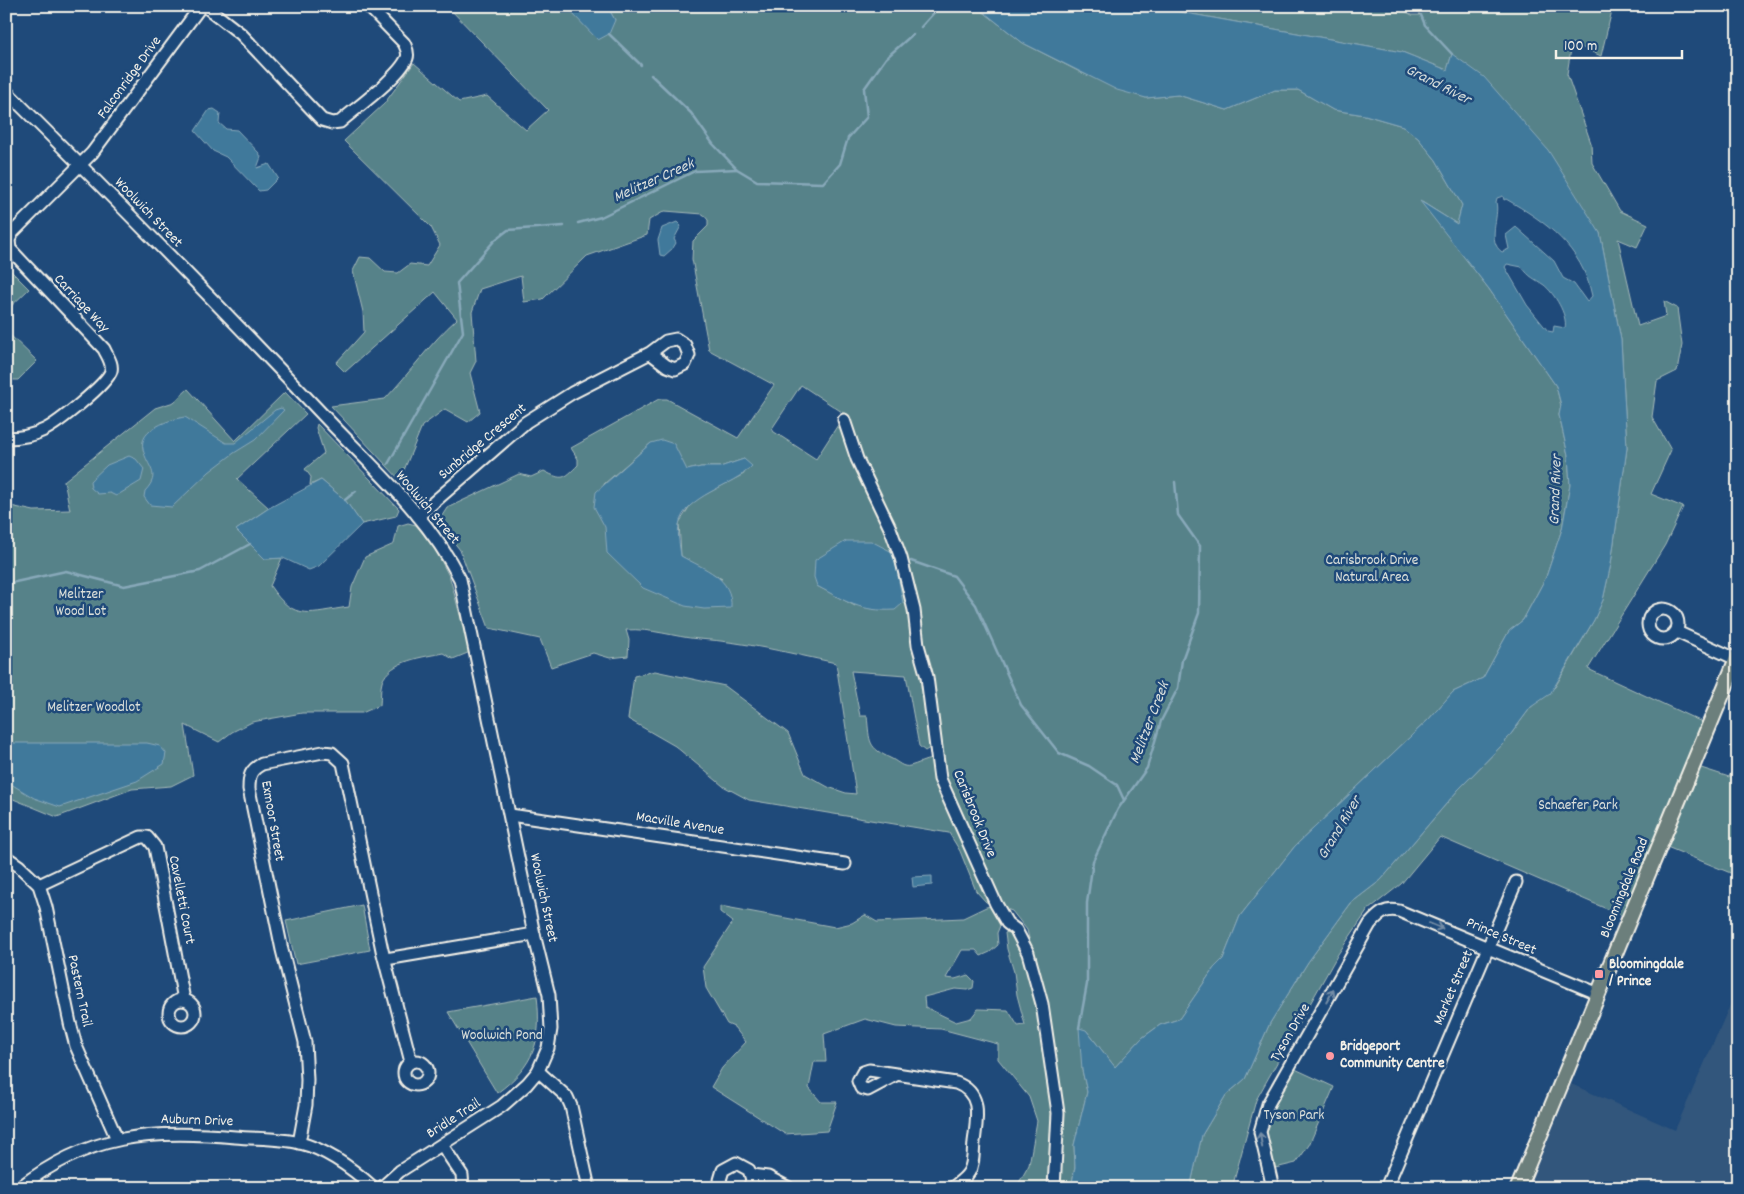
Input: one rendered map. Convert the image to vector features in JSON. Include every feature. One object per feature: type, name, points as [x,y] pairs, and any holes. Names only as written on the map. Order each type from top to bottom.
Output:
[{"type":"main road","name":"Bloomingdale Road","points":[[1518,1188],[1737,658]]},
{"type":"street","name":"Falconridge Drive","points":[[80,165],[113,126],[201,6]]},
{"type":"street","points":[[205,6],[240,32],[322,120],[332,123],[340,122],[384,84],[407,57],[404,43],[368,6]]},
{"type":"street","name":"Woolwich Street","points":[[6,91],[80,165],[418,516],[446,552],[460,579],[534,934],[549,995],[551,1013],[548,1048],[538,1071]]},
{"type":"street","name":"Carriage Way","points":[[6,438],[30,436],[45,430],[68,414],[107,378],[111,370],[109,359],[104,349],[10,249],[9,240],[13,232],[80,165]]},
{"type":"street","name":"Sunbridge Crescent","points":[[418,516],[526,422],[572,393],[650,353]]},
{"type":"street","name":"Carisbrook Drive","points":[[844,420],[857,459],[890,528],[901,558],[914,610],[918,645],[927,677],[940,779],[996,904],[1007,923],[1016,930],[1028,953],[1042,1004],[1058,1113],[1054,1188]]},
{"type":"street","points":[[1676,632],[1737,658]]},
{"type":"street","name":"Exmoor Street","points":[[299,1143],[306,1105],[305,1042],[282,950],[250,794],[250,774],[254,768],[262,764],[323,752],[332,754],[344,764],[386,959]]},
{"type":"street","name":"Macville Avenue","points":[[510,815],[845,864]]},
{"type":"street","name":"Cavelletti Court","points":[[38,885],[141,837],[147,837],[155,847],[184,1000]]},
{"type":"street","name":"Pastern Trail","points":[[6,857],[19,866],[38,885],[46,907],[76,1046],[117,1139]]},
{"type":"street","name":"Market Street","points":[[1386,1188],[1516,882]]},
{"type":"street","name":"Prince Street","points":[[1390,909],[1599,994]]},
{"type":"street","name":"Tyson Drive","points":[[1273,1188],[1260,1132],[1268,1104],[1370,924],[1380,913],[1390,909]]},
{"type":"street","points":[[411,1062],[386,959],[534,934]]},
{"type":"street","points":[[538,1071],[567,1098],[571,1106],[589,1188]]},
{"type":"street","name":"Bridle Trail","points":[[381,1188],[400,1171],[502,1106],[538,1071]]},
{"type":"street","points":[[896,1075],[956,1083],[964,1086],[974,1099],[978,1109],[972,1165],[964,1179],[952,1188]]},
{"type":"street","name":"Auburn Drive","points":[[18,1188],[56,1162],[79,1151],[117,1139],[148,1134],[187,1132],[299,1143],[342,1162],[374,1188]]},
{"type":"street","points":[[442,1144],[462,1176],[464,1188]]},
{"type":"street","points":[[723,1188],[721,1174],[731,1164],[741,1164],[751,1175],[768,1176],[789,1188]]},
{"type":"street","points":[[749,1188],[751,1175]]},
{"type":"shaded area","points":[[1738,987],[1738,1188],[1528,1188],[1571,1084],[1675,1130]]},
{"type":"green space","name":"Carisbrook Drive Natural Area","points":[[447,6],[569,6],[570,11],[615,20],[607,6],[976,6],[1023,43],[1080,72],[1146,98],[1178,95],[1227,110],[1275,90],[1298,90],[1333,110],[1365,115],[1403,126],[1418,138],[1436,160],[1462,205],[1457,224],[1422,202],[1489,289],[1556,386],[1561,406],[1559,415],[1568,455],[1570,485],[1562,529],[1546,577],[1523,620],[1509,631],[1483,678],[1453,692],[1429,719],[1295,846],[1240,916],[1223,959],[1214,968],[1179,1019],[1160,1025],[1142,1038],[1115,1067],[1086,1030],[1082,1070],[1087,1092],[1074,1145],[1075,1167],[1071,1188],[1057,1188],[1051,1032],[1027,930],[1012,911],[986,902],[976,891],[960,851],[949,833],[749,800],[723,786],[675,746],[628,719],[634,676],[655,671],[725,686],[788,733],[805,774],[828,787],[856,794],[836,663],[750,645],[690,638],[653,631],[626,630],[629,640],[628,656],[610,658],[593,653],[551,667],[540,639],[489,628],[460,550],[438,522],[447,508],[519,474],[531,477],[544,471],[559,477],[566,476],[578,465],[578,459],[571,448],[659,399],[667,399],[738,438],[774,385],[709,350],[692,259],[693,241],[708,226],[708,220],[703,214],[665,211],[649,220],[647,235],[587,256],[543,299],[524,302],[521,276],[480,289],[472,312],[476,361],[470,373],[480,412],[468,422],[445,409],[422,426],[400,480],[331,406],[385,399],[457,319],[435,292],[345,372],[336,363],[364,332],[363,312],[353,271],[360,257],[370,258],[385,272],[398,273],[410,264],[427,266],[440,245],[431,227],[344,141],[384,104],[414,63],[459,102],[487,96],[526,130],[548,110]],"holes":[[[801,385],[845,414],[816,459],[771,430]],[[651,443],[687,470],[701,467],[720,467],[744,459],[744,474],[693,501],[679,523],[681,556],[722,579],[608,553],[604,484]],[[846,541],[855,606],[817,586],[833,550]],[[851,671],[906,675],[919,746],[925,751],[939,742],[932,759],[907,766],[884,755],[871,743],[867,716],[860,716]]]},
{"type":"green space","name":"Schaefer Park","points":[[1147,6],[1395,6],[1412,15],[1420,15],[1417,6],[1613,6],[1601,56],[1572,43],[1567,74],[1591,143],[1592,163],[1620,211],[1648,224],[1637,247],[1618,239],[1638,326],[1666,316],[1664,301],[1677,308],[1682,345],[1677,371],[1657,381],[1652,417],[1671,450],[1651,494],[1683,507],[1665,545],[1588,669],[1702,722],[1623,916],[1440,837],[1401,884],[1368,910],[1338,954],[1256,1100],[1232,1188],[1190,1188],[1202,1135],[1226,1095],[1245,1079],[1270,1023],[1308,962],[1351,903],[1381,880],[1458,790],[1505,742],[1531,707],[1555,687],[1594,620],[1603,600],[1611,564],[1627,448],[1621,340],[1600,233],[1452,54],[1447,70],[1402,52]]},
{"type":"green space","points":[[6,266],[29,289],[6,311]]},
{"type":"green space","points":[[6,331],[37,361],[18,380],[6,380]]},
{"type":"green space","name":"Melitzer Woodlot","points":[[188,389],[235,441],[285,392],[306,414],[237,479],[269,508],[236,530],[265,559],[282,558],[270,586],[287,606],[304,612],[349,607],[352,587],[365,557],[394,544],[398,526],[408,523],[416,525],[435,549],[450,578],[470,652],[453,659],[443,653],[417,658],[400,664],[386,675],[382,682],[380,705],[362,713],[302,713],[252,722],[232,732],[219,742],[185,725],[193,775],[171,786],[132,789],[57,817],[6,796],[6,505],[34,511],[70,510],[64,481],[155,408],[174,402]]},
{"type":"green space","points":[[317,424],[399,509],[396,516],[362,524],[345,500],[321,480],[310,485],[311,477],[305,469],[324,453],[316,428]]},
{"type":"green space","points":[[1738,758],[1738,876],[1662,845],[1695,766],[1729,777]]},
{"type":"green space","points":[[362,905],[370,950],[296,964],[286,921]]},
{"type":"green space","points":[[720,906],[835,927],[852,923],[865,915],[877,922],[963,918],[992,906],[1002,921],[997,933],[998,945],[990,952],[981,956],[976,950],[962,950],[946,978],[955,979],[968,975],[974,981],[973,988],[967,990],[955,989],[924,997],[925,1007],[956,1022],[971,1018],[978,1009],[1008,1010],[1018,1026],[1025,1025],[1017,995],[1014,972],[1007,949],[1005,933],[1011,931],[1025,958],[1039,1004],[1055,1109],[1051,1188],[1016,1188],[1029,1165],[1037,1121],[1029,1097],[998,1059],[998,1044],[941,1029],[896,1027],[865,1019],[824,1034],[826,1062],[814,1062],[809,1088],[821,1102],[837,1102],[827,1131],[785,1134],[711,1087],[722,1068],[746,1042],[734,1027],[727,1024],[706,988],[703,967],[733,922],[720,912]]},
{"type":"green space","name":"Woolwich Pond","points":[[537,996],[538,1026],[537,1039],[533,1051],[528,1062],[520,1072],[497,1093],[448,1012]]},
{"type":"green space","name":"Tyson Park","points":[[1293,1068],[1334,1087],[1309,1145],[1296,1163],[1271,1169],[1262,1134],[1272,1104]]},
{"type":"water","points":[[569,6],[607,6],[615,20],[609,34],[598,40],[570,11]]},
{"type":"water","name":"Grand River","points":[[976,6],[1147,6],[1402,52],[1447,70],[1452,54],[1484,77],[1548,150],[1600,233],[1621,340],[1627,448],[1611,564],[1603,600],[1594,620],[1550,694],[1531,707],[1505,742],[1458,790],[1381,880],[1351,903],[1308,962],[1270,1023],[1245,1079],[1226,1095],[1202,1135],[1190,1188],[1071,1188],[1075,1167],[1074,1145],[1087,1092],[1082,1070],[1079,1028],[1086,1030],[1115,1067],[1142,1038],[1160,1025],[1179,1019],[1214,968],[1223,959],[1240,916],[1295,846],[1429,719],[1453,692],[1483,678],[1509,631],[1523,620],[1546,577],[1562,529],[1570,485],[1568,455],[1559,415],[1561,405],[1556,386],[1489,289],[1420,201],[1457,224],[1462,205],[1436,160],[1418,138],[1403,126],[1365,115],[1333,110],[1298,90],[1275,90],[1227,110],[1178,95],[1146,98],[1117,90],[1023,43]],"holes":[[[1503,196],[1504,200],[1506,199],[1521,208],[1548,227],[1571,250],[1580,263],[1587,279],[1592,296],[1587,302],[1574,284],[1563,278],[1554,261],[1516,227],[1506,235],[1509,249],[1502,252],[1497,247],[1494,235],[1496,202],[1497,198]],[[1507,264],[1522,267],[1530,276],[1548,289],[1562,311],[1565,328],[1554,326],[1553,332],[1548,331],[1527,305],[1505,267]]]},
{"type":"water","points":[[214,109],[220,113],[219,123],[226,129],[237,130],[259,153],[261,157],[257,168],[269,164],[278,178],[266,190],[259,191],[226,157],[213,151],[195,131],[209,110]]},
{"type":"water","points":[[677,222],[681,226],[674,239],[676,243],[664,256],[660,255],[658,240],[662,228]]},
{"type":"water","points":[[281,408],[284,410],[255,440],[209,472],[172,507],[150,505],[144,497],[153,475],[145,456],[143,442],[145,436],[157,426],[185,417],[226,443],[235,443],[275,410]]},
{"type":"water","points":[[662,440],[674,444],[687,470],[701,467],[720,467],[744,459],[752,466],[734,480],[710,492],[690,506],[683,515],[678,529],[681,556],[707,570],[722,581],[730,597],[731,608],[704,609],[685,606],[643,588],[607,553],[605,527],[594,507],[596,492],[651,443]]},
{"type":"water","points":[[129,456],[136,459],[144,469],[141,481],[116,496],[110,493],[98,494],[91,488],[90,481],[107,465]]},
{"type":"water","points":[[321,480],[345,500],[362,524],[319,566],[309,570],[283,558],[265,559],[236,530],[269,508]]},
{"type":"water","points":[[846,541],[871,541],[894,553],[903,603],[895,610],[863,608],[817,586],[814,577],[815,560]]},
{"type":"water","points":[[6,743],[147,743],[160,746],[166,753],[164,764],[137,781],[60,807],[34,798],[6,781]]},
{"type":"water","points":[[932,876],[932,885],[913,887],[912,877]]},
{"type":"waterway","name":"Melitzer Creek","points":[[921,27],[940,6]]},
{"type":"waterway","points":[[1421,15],[1425,25],[1452,54]]},
{"type":"waterway","points":[[609,34],[641,65]]},
{"type":"waterway","name":"Melitzer Creek","points":[[651,75],[691,113],[713,144],[737,169],[757,181],[823,183],[840,164],[848,138],[867,117],[864,89],[886,58],[913,34]]},
{"type":"waterway","name":"Melitzer Creek","points":[[578,223],[601,217],[695,171],[737,169]]},
{"type":"waterway","name":"Melitzer Creek","points":[[388,464],[463,332],[457,283],[495,240],[508,230],[564,226]]},
{"type":"waterway","name":"Melitzer Creek","points":[[1079,1028],[1087,984],[1087,903],[1093,861],[1118,809],[1147,768],[1161,721],[1178,688],[1182,660],[1199,613],[1200,546],[1178,515],[1175,482]]},
{"type":"waterway","points":[[345,500],[356,491]]},
{"type":"waterway","name":"Melitzer Creek","points":[[6,584],[66,571],[124,586],[200,571],[250,544]]},
{"type":"waterway","points":[[911,561],[954,576],[976,605],[1021,705],[1059,753],[1089,766],[1117,785],[1124,800]]},
{"type":"place","name":"Bloomingdale / Prince","points":[[1599,974]]},
{"type":"place","name":"Bridgeport Community Centre","points":[[1330,1056]]},
{"type":"park label","name":"Melitzer Wood Lot","points":[[81,604]]}]
